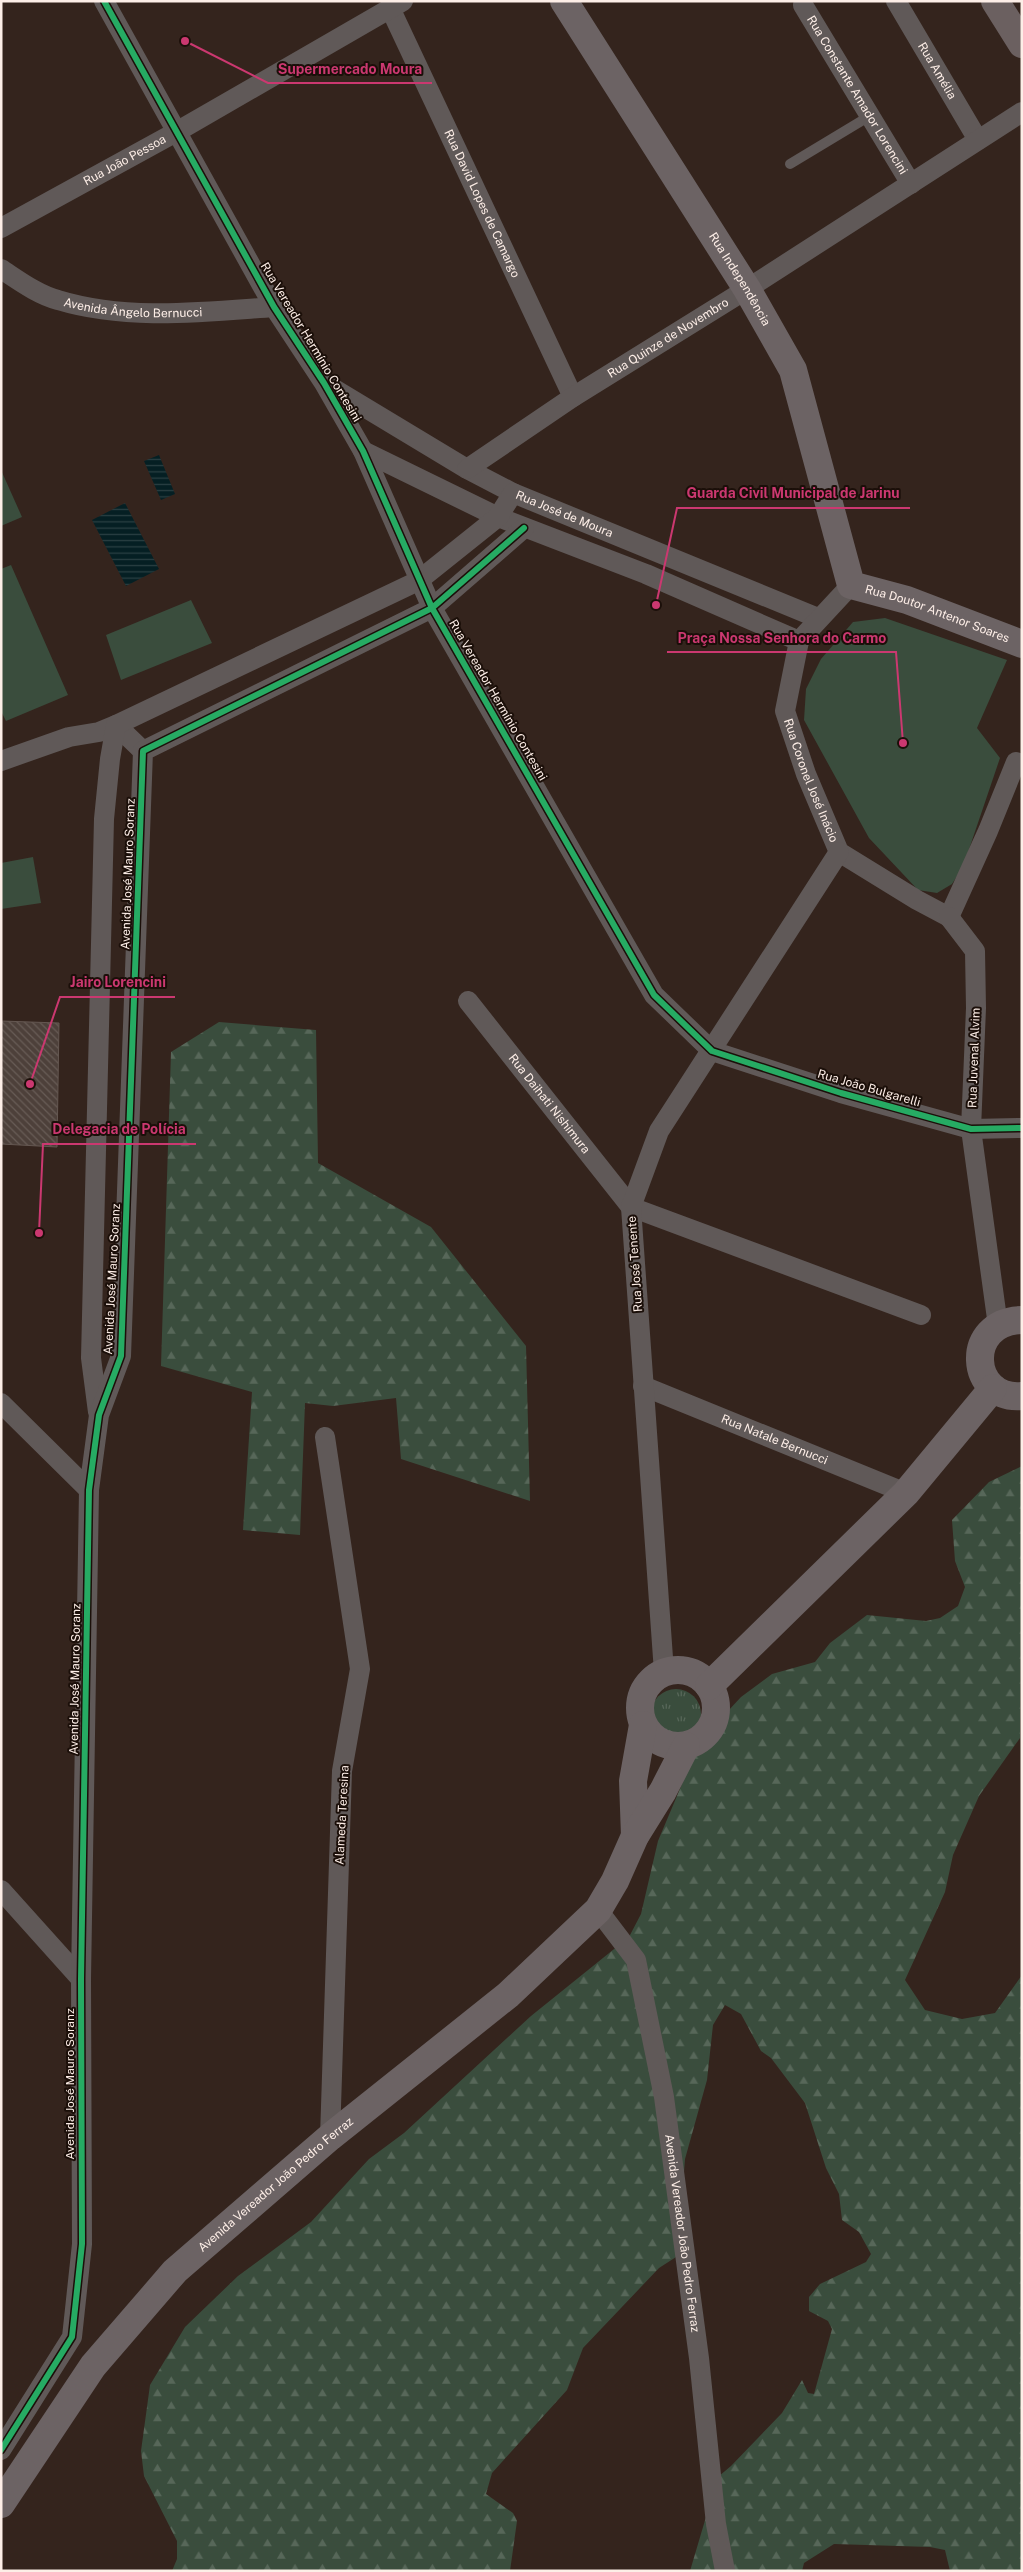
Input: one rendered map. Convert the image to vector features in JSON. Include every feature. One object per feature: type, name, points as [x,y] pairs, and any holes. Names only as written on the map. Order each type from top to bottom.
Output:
[{"type":"main road","name":"Rua Independência","points":[[564,1],[747,289],[793,370],[851,584]]},
{"type":"main road","points":[[995,1],[1022,44]]},
{"type":"main road","name":"Rua Doutor Antenor Soares","points":[[851,584],[907,600],[1022,644]]},
{"type":"main road","points":[[1010,1323],[988,1334],[982,1344],[979,1356],[980,1368],[985,1379],[993,1388],[1004,1394],[1022,1396]]},
{"type":"main road","points":[[709,1686],[906,1493],[993,1388]]},
{"type":"main road","points":[[676,1670],[689,1672],[701,1677],[709,1686],[715,1698],[716,1710],[714,1722],[703,1737],[686,1746],[674,1746],[661,1743],[650,1736],[643,1725],[640,1707],[644,1688],[653,1679],[664,1672],[676,1670]]},
{"type":"main road","name":"Avenida Vereador João Pedro Ferraz","points":[[635,1836],[633,1781],[643,1725]]},
{"type":"main road","name":"Avenida Vereador João Pedro Ferraz","points":[[1,2504],[93,2366],[175,2271],[330,2137],[508,1995],[598,1910],[615,1881],[635,1836],[663,1791],[686,1746]]},
{"type":"street","name":"Rua Vereador Hermínio Contesini","points":[[104,1],[178,131],[274,307],[324,383],[363,451],[418,581],[432,608],[654,995],[712,1051]]},
{"type":"street","name":"Rua Amélia","points":[[896,1],[978,140]]},
{"type":"street","name":"Rua Constante Amador Lorencini","points":[[804,5],[868,116],[911,184]]},
{"type":"street","name":"Rua João Pessoa","points":[[1,228],[178,131],[397,6]]},
{"type":"street","name":"Rua David Lopes de Camargo","points":[[397,6],[573,398]]},
{"type":"street","name":"Rua Quinze de Novembro","points":[[467,470],[573,398],[747,289],[1022,112]]},
{"type":"street","name":"Avenida Ângelo Bernucci","points":[[1,269],[56,300],[109,310],[186,314],[274,307]]},
{"type":"street","name":"Rua José de Moura","points":[[324,383],[467,470],[513,494],[818,618]]},
{"type":"street","points":[[363,451],[498,517],[646,574],[799,640]]},
{"type":"street","points":[[1,761],[69,737],[99,732],[116,725],[418,581],[498,517],[513,494]]},
{"type":"street","points":[[116,725],[143,751],[432,608],[524,528]]},
{"type":"street","points":[[646,574],[657,552]]},
{"type":"street","name":"Rua Coronel José Inácio","points":[[851,584],[835,604],[818,618],[799,640],[785,711],[806,774],[839,852],[917,900],[949,916]]},
{"type":"street","name":"Avenida José Mauro Soranz","points":[[1,2449],[72,2337],[82,2244],[81,1979],[89,1490],[98,1415],[91,1358],[104,820],[110,760],[116,725]]},
{"type":"street","name":"Avenida José Mauro Soranz","points":[[98,1415],[121,1356],[143,751]]},
{"type":"street","points":[[949,916],[1019,763]]},
{"type":"street","name":"Rua José Tenente","points":[[664,1672],[631,1207],[659,1131],[839,852]]},
{"type":"street","name":"Rua Juvenal Alvim","points":[[949,916],[975,951],[976,1008],[971,1129],[1010,1323]]},
{"type":"street","name":"Rua Daihati Nishimura","points":[[468,1001],[631,1207]]},
{"type":"street","name":"Rua João Bulgarelli","points":[[712,1051],[841,1093],[971,1129],[1022,1128]]},
{"type":"street","points":[[631,1207],[921,1316]]},
{"type":"street","name":"Rua Natale Bernucci","points":[[643,1386],[906,1493]]},
{"type":"street","points":[[1,1403],[89,1490]]},
{"type":"street","name":"Alameda Teresina","points":[[325,1437],[360,1669],[342,1771],[330,2137]]},
{"type":"street","points":[[1,1890],[81,1979]]},
{"type":"street","name":"Avenida Vereador João Pedro Ferraz","points":[[598,1910],[636,1960],[664,2097],[699,2358],[716,2524],[725,2571]]},
{"type":"lane","points":[[790,164],[868,116]]},
{"type":"green space","points":[[1,470],[22,517],[1,526]]},
{"type":"green space","points":[[11,565],[68,695],[6,721],[1,711],[1,569]]},
{"type":"green space","points":[[191,600],[212,643],[121,680],[106,635]]},
{"type":"green space","points":[[885,618],[1007,660],[977,728],[1000,758],[963,867],[952,884],[937,893],[918,890],[869,838],[804,720],[806,689],[821,659],[853,622]]},
{"type":"green space","points":[[33,857],[41,903],[1,909],[1,863]]},
{"type":"green space","points":[[219,1022],[316,1030],[318,1163],[431,1227],[526,1346],[530,1501],[401,1459],[396,1398],[333,1406],[305,1403],[300,1535],[243,1530],[252,1392],[161,1366],[171,1052]]},
{"type":"green space","points":[[1022,1466],[1020,1738],[979,1796],[953,1855],[945,1892],[905,1980],[925,2010],[962,2019],[995,2013],[1022,1975],[1022,2571],[950,2571],[945,2550],[930,2547],[834,2544],[804,2563],[802,2571],[690,2571],[706,2517],[706,2487],[731,2466],[782,2413],[802,2380],[808,2393],[814,2394],[832,2329],[828,2321],[809,2311],[809,2297],[820,2284],[866,2262],[871,2254],[859,2232],[842,2220],[839,2194],[826,2168],[805,2103],[771,2058],[761,2051],[741,2014],[725,2005],[713,2025],[707,2080],[685,2159],[682,2198],[690,2248],[659,2268],[583,2348],[567,2390],[492,2473],[486,2494],[513,2513],[517,2521],[510,2571],[172,2571],[177,2559],[177,2541],[144,2476],[141,2451],[150,2385],[185,2327],[238,2276],[311,2222],[369,2159],[404,2133],[531,2016],[629,1937],[641,1914],[658,1841],[690,1765],[716,1724],[741,1697],[772,1674],[815,1662],[830,1643],[867,1615],[926,1621],[940,1618],[958,1606],[965,1587],[955,1561],[952,1520],[989,1482]]},
{"type":"green space","points":[[671,1689],[681,1689],[694,1696],[701,1709],[701,1719],[694,1732],[681,1739],[671,1739],[662,1735],[655,1728],[651,1719],[651,1709],[655,1700],[662,1693]]},
{"type":"water","points":[[159,455],[175,494],[161,500],[144,461]]},
{"type":"water","points":[[125,503],[159,569],[126,586],[92,520]]},
{"type":"building","points":[[1,1021],[59,1023],[57,1147],[1,1144]]},
{"type":"cycle path","points":[[104,1],[274,307],[324,383],[363,451],[432,608],[654,995],[712,1051],[841,1093],[971,1129],[1022,1128]]},
{"type":"cycle path","points":[[1,2450],[72,2337],[82,2244],[81,1979],[89,1490],[99,1415],[121,1356],[143,751],[432,608],[524,528]]},
{"type":"place","name":"Supermercado Moura","points":[[185,41]]},
{"type":"place","name":"Guarda Civil Municipal de Jarinu","points":[[656,605]]},
{"type":"place","name":"Praça Nossa Senhora do Carmo","points":[[903,743]]},
{"type":"place","name":"Jairo Lorencini","points":[[30,1084]]},
{"type":"place","name":"Delegacia de Polícia","points":[[39,1233]]}]
